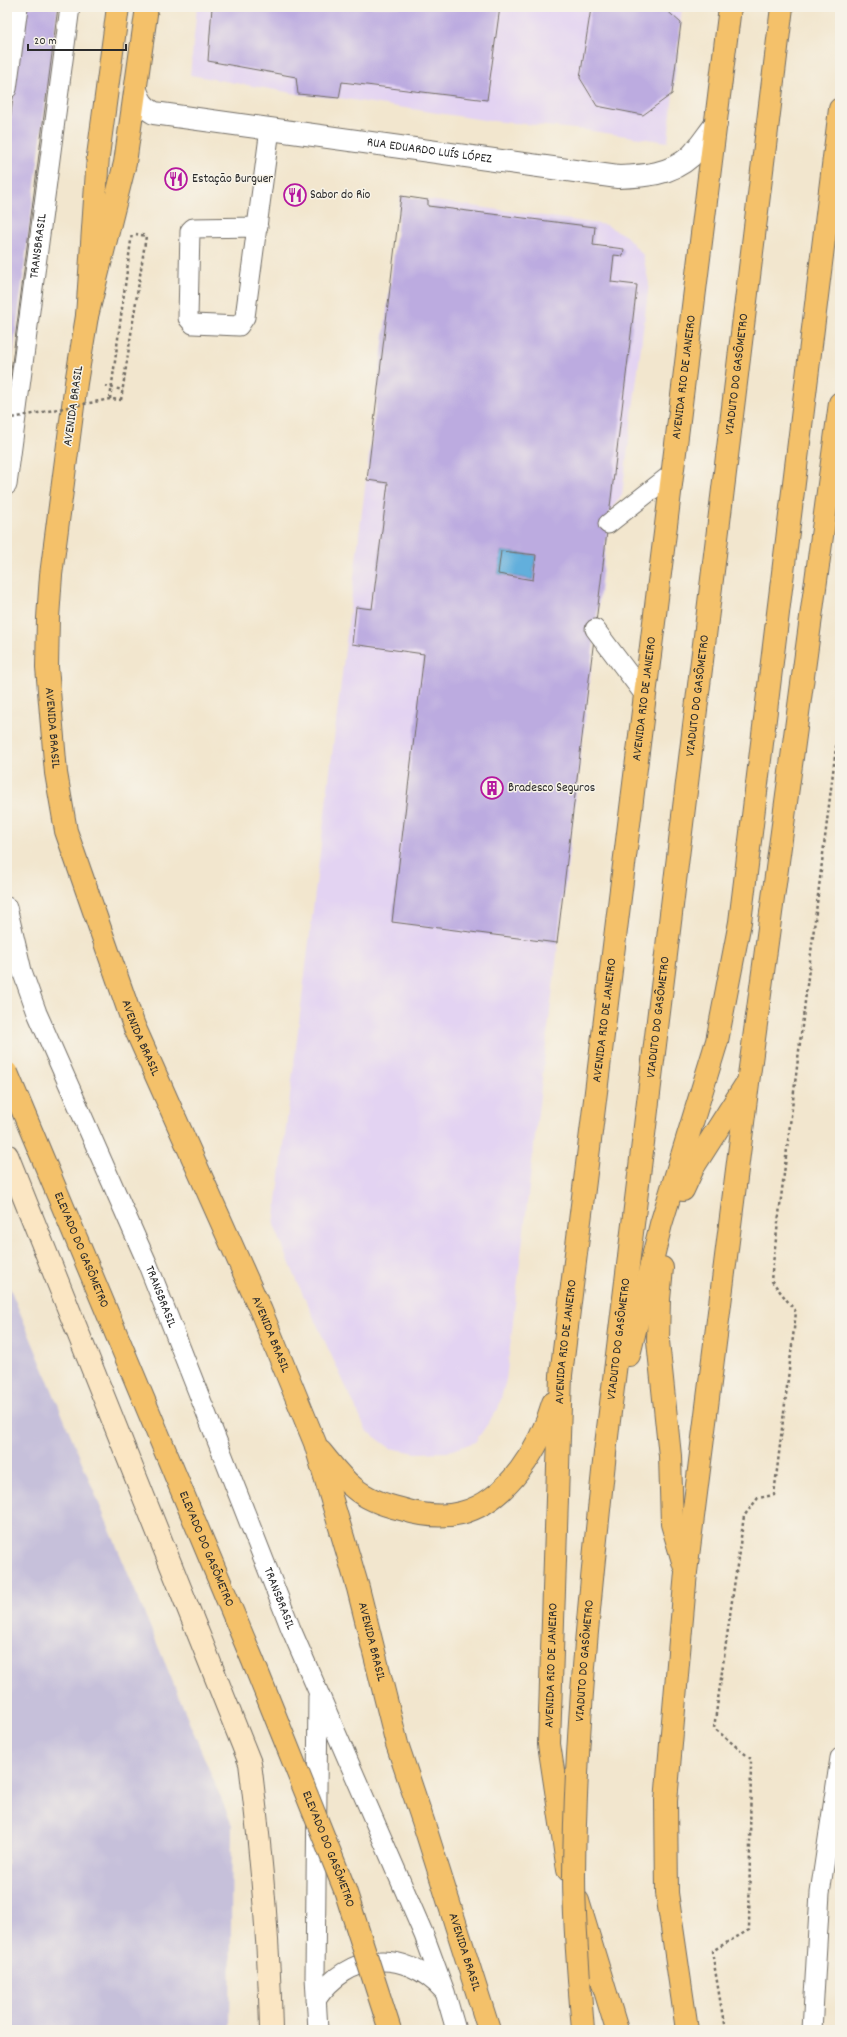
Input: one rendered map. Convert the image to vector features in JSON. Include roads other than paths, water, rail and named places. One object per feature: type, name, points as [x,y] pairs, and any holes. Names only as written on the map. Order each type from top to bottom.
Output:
[{"type":"highway","points":[[87,316],[98,156],[118,7]]},
{"type":"highway","name":"AVENIDA BRASIL","points":[[147,7],[126,163],[87,316],[75,391],[51,575],[47,667],[50,720],[56,773],[66,830],[134,1026],[261,1311],[315,1443],[358,1588],[397,1744],[424,1821],[489,2030]]},
{"type":"highway","name":"AVENIDA RIO DE JANEIRO","points":[[617,2030],[568,1868],[549,1744],[561,1374],[730,7]]},
{"type":"highway","name":"VIADUTO DO GASÔMETRO","points":[[583,2030],[574,1878],[576,1787],[591,1584],[605,1453],[782,7]]},
{"type":"highway","points":[[605,1453],[661,1224],[717,1041],[732,971],[742,906],[840,109]]},
{"type":"highway","points":[[687,2030],[667,1893],[666,1801],[686,1572],[748,1082],[840,402]]},
{"type":"highway","name":"ELEVADO DO GASÔMETRO","points":[[7,1073],[252,1661],[339,1876],[390,2030]]},
{"type":"highway","points":[[686,1572],[672,1524],[670,1456],[658,1341],[659,1299],[664,1252],[678,1201],[694,1166],[748,1082]]},
{"type":"highway","points":[[315,1443],[334,1469],[354,1488],[382,1504],[415,1513],[437,1516],[461,1513],[498,1493],[513,1478],[541,1439],[561,1374]]},
{"type":"main road","points":[[7,1155],[250,1763],[261,1856],[268,1939],[271,2030]]},
{"type":"street","name":"RUA EDUARDO LUÍS LÓPEZ","points":[[136,90],[140,102],[154,113],[618,177],[648,176],[678,165],[691,156],[716,124]]},
{"type":"lane","points":[[7,89],[18,7]]},
{"type":"lane","name":"TRANSBRASIL","points":[[7,485],[70,7]]},
{"type":"lane","points":[[258,227],[193,228],[190,231],[188,318],[193,324],[239,326],[245,317],[258,227],[270,129]]},
{"type":"lane","points":[[608,524],[673,473]]},
{"type":"lane","points":[[595,629],[644,694]]},
{"type":"lane","name":"TRANSBRASIL","points":[[7,907],[22,971],[37,1013],[148,1265],[291,1629],[318,1688],[424,1936],[445,1992],[456,2030]]},
{"type":"lane","points":[[318,1688],[316,2000],[318,2030]]},
{"type":"lane","points":[[812,2030],[820,1893],[840,1758]]},
{"type":"lane","points":[[316,2000],[323,1989],[338,1975],[356,1966],[384,1961],[413,1967],[434,1981],[445,1992]]},
{"type":"water","points":[[501,551],[536,555],[533,580],[498,574]]},
{"type":"place","name":"Estação Burguer","points":[[176,179]]},
{"type":"place","name":"Sabor do Rio","points":[[295,195]]},
{"type":"place","name":"Bradesco Seguros","points":[[492,788]]}]
